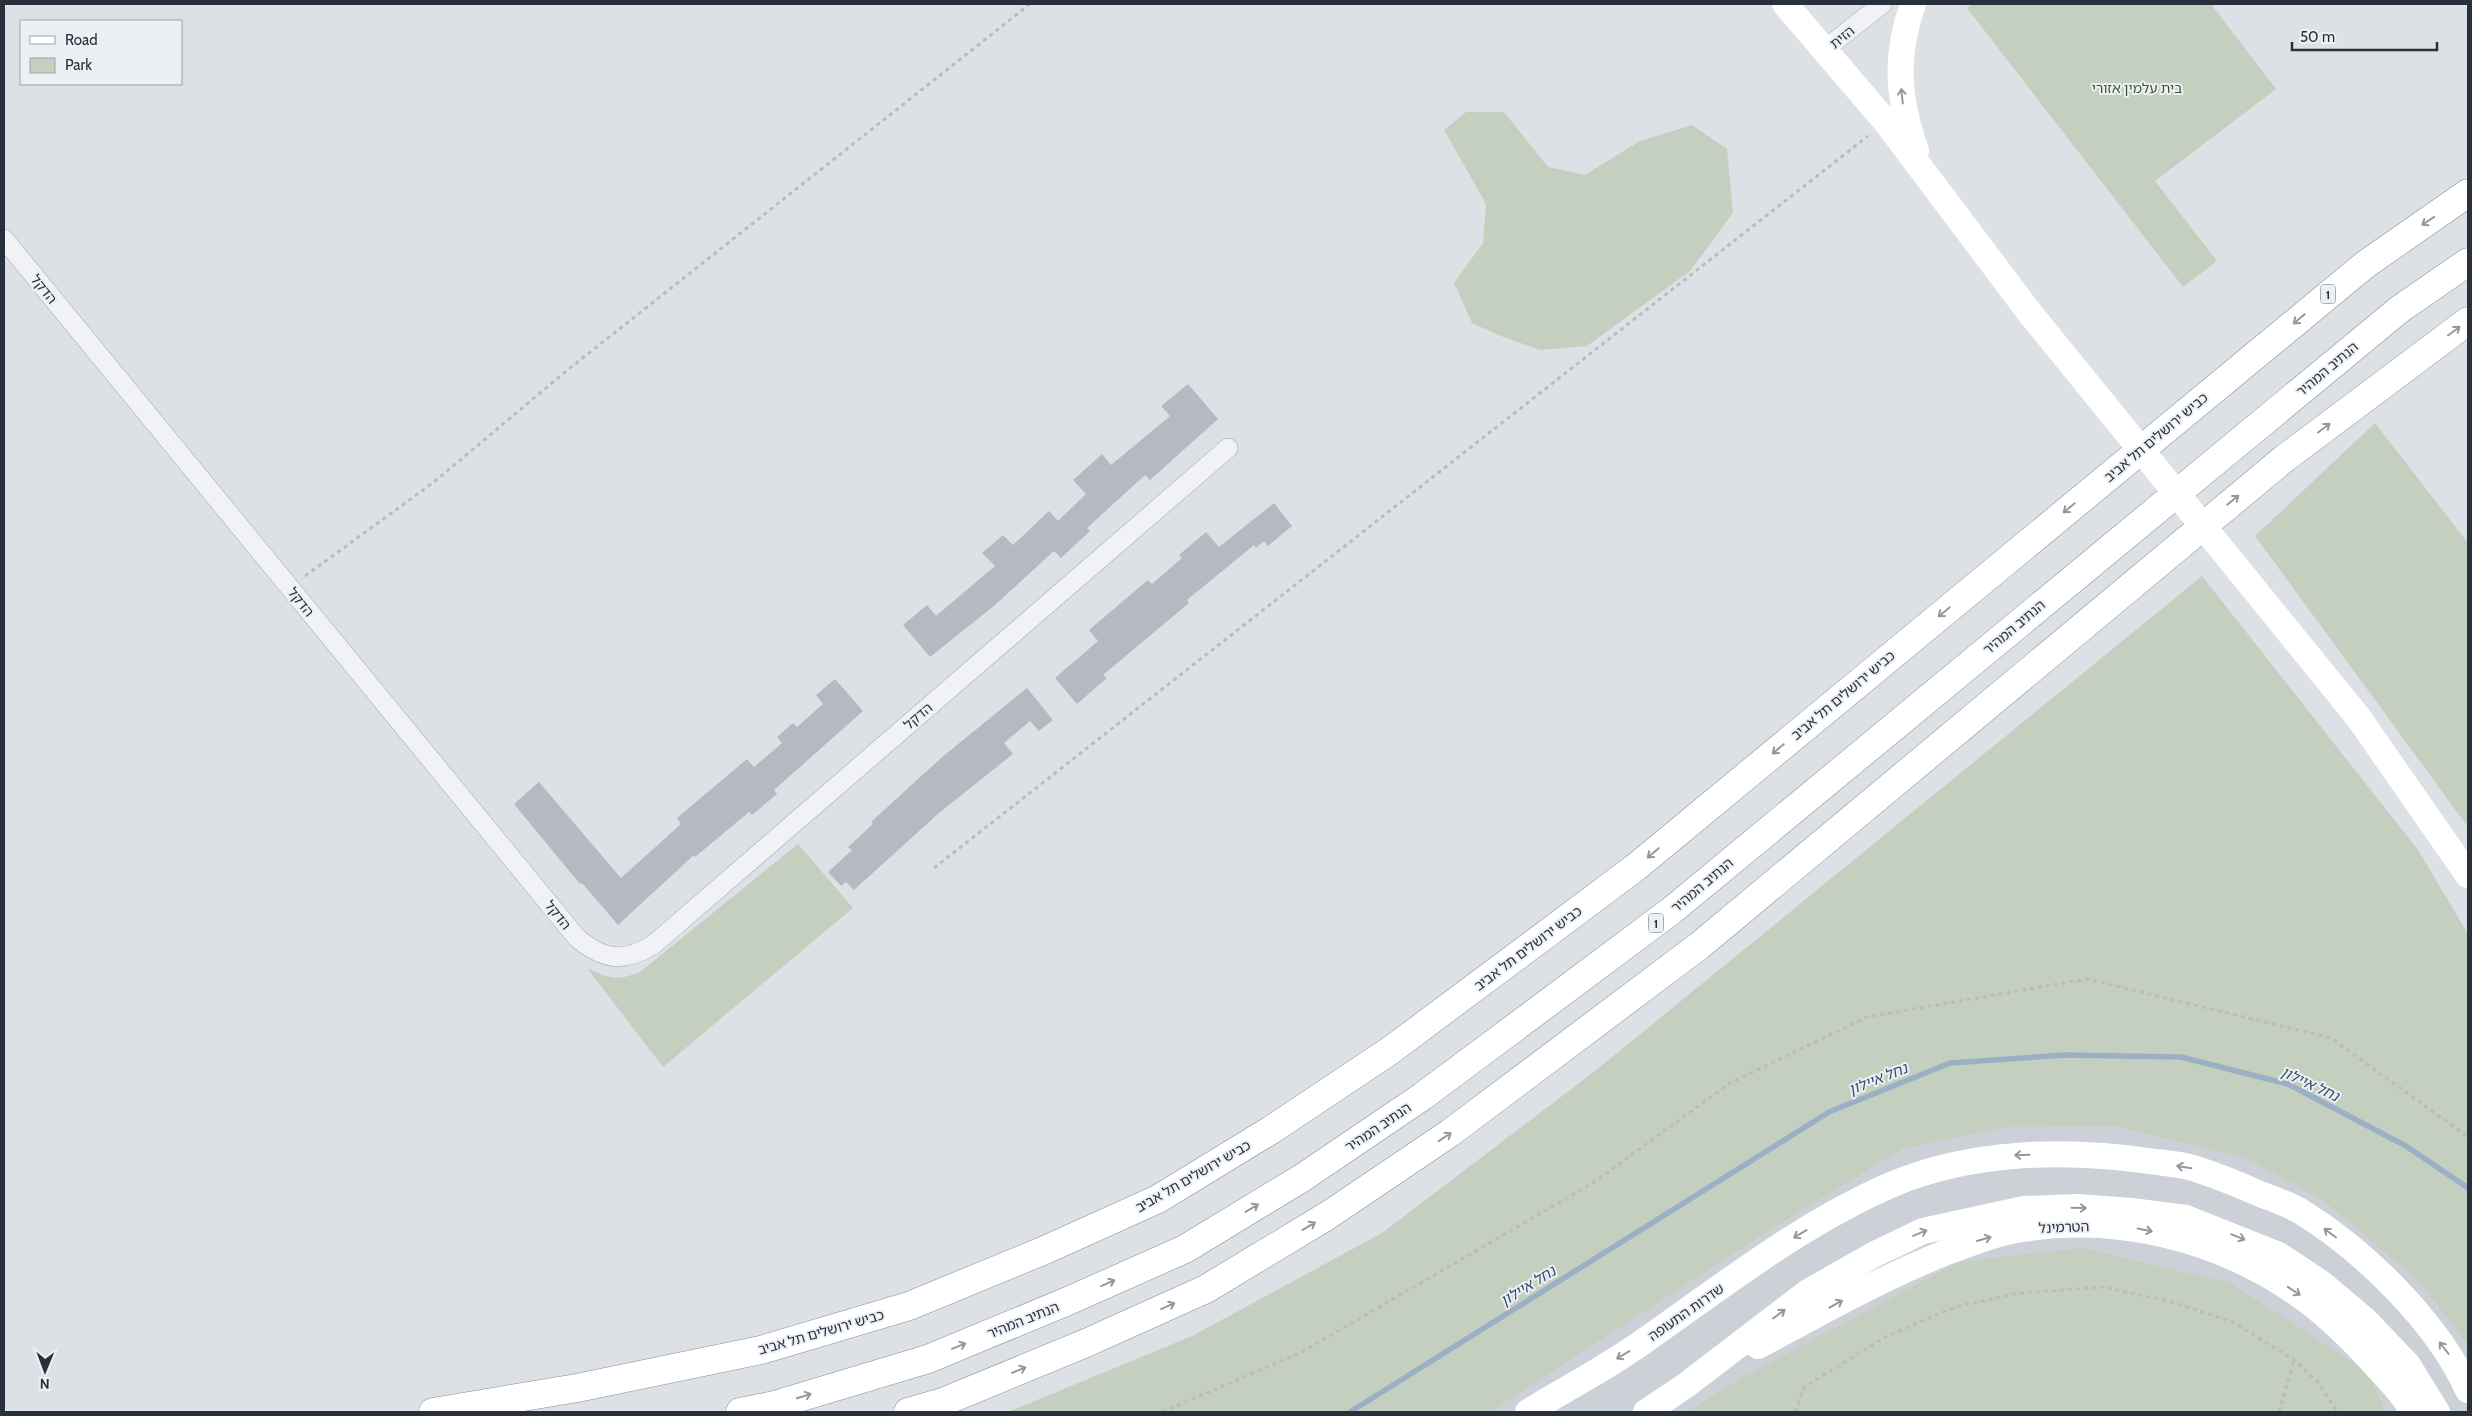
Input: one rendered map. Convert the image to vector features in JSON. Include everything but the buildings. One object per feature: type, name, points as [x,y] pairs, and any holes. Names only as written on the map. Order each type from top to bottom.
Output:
[{"type":"highway","name":"כביש ירושלים תל אביב","points":[[432,1412],[577,1388],[761,1350],[909,1306],[1046,1250],[1158,1199],[1272,1130],[1391,1050],[1636,867],[2366,264],[2468,193]]},
{"type":"highway","name":"הנתיב המהיר","points":[[740,1412],[775,1405],[928,1359],[1068,1301],[1185,1249],[1302,1178],[1423,1096],[1671,911],[2400,309],[2468,262]]},
{"type":"highway","points":[[908,1412],[943,1402],[1077,1347],[1206,1289],[1326,1216],[1450,1133],[1699,946],[2277,464],[2468,321]]},
{"type":"main road","points":[[1785,4],[1886,122],[2029,312],[2358,717],[2468,875]]},
{"type":"main road","points":[[1913,4],[1903,37],[1900,65],[1901,95],[1905,119],[1925,176]]},
{"type":"main road","name":"שדרות התעופה","points":[[1528,1412],[1633,1348],[1786,1243],[1842,1208],[1896,1183],[1952,1166],[2011,1156],[2067,1154],[2123,1158],[2191,1168],[2299,1210],[2363,1258],[2410,1303],[2456,1364],[2468,1390]]},
{"type":"main road","points":[[1646,1412],[1685,1386],[1808,1292],[1875,1254],[1923,1231],[2024,1209],[2078,1207],[2186,1218],[2237,1236],[2279,1255],[2320,1283],[2365,1320],[2408,1365],[2437,1412]]},
{"type":"main road","name":"הטרמינל","points":[[1685,1386],[1876,1282],[1921,1262],[1971,1243],[2022,1229],[2072,1225],[2133,1228],[2182,1238],[2231,1256],[2270,1275],[2310,1302],[2351,1338],[2406,1399],[2413,1412]]},
{"type":"street","name":"הזית","points":[[1824,50],[1882,4]]},
{"type":"street","name":"הדקל","points":[[4,239],[577,938],[593,951],[608,956],[623,957],[638,954],[653,945],[1228,448]]},
{"type":"path","points":[[290,588],[434,482],[565,372],[1030,4]]},
{"type":"path","points":[[934,868],[1886,122]]},
{"type":"path","points":[[1162,1412],[1300,1353],[1593,1182],[1730,1083],[1867,1017],[2086,979],[2331,1038],[2468,1137]]},
{"type":"path","points":[[1796,1412],[1803,1388],[1886,1336],[1955,1307],[2019,1293],[2103,1288],[2168,1301],[2231,1321],[2294,1360],[2318,1382],[2337,1412]]},
{"type":"path","points":[[2279,1412],[2294,1360]]},
{"type":"shaded area","points":[[1954,1111],[2211,1116],[2468,1272],[2468,1412],[1430,1412]]},
{"type":"green space","name":"בית עלמין אזורי","points":[[1972,4],[2211,4],[2276,89],[2155,181],[2217,261],[2183,287],[1967,8]]},
{"type":"green space","points":[[1466,112],[1504,112],[1548,167],[1585,175],[1640,141],[1692,125],[1727,149],[1733,213],[1690,271],[1587,346],[1540,350],[1498,335],[1472,323],[1454,283],[1483,243],[1486,204],[1444,130]]},
{"type":"green space","points":[[2375,423],[2468,543],[2468,827],[2255,536]]},
{"type":"green space","points":[[2202,576],[2418,850],[2468,934],[2468,1344],[2416,1278],[2323,1200],[2244,1157],[2115,1126],[2006,1127],[1902,1149],[1771,1229],[1490,1412],[1008,1412],[1192,1336],[1382,1233],[1595,1071]]},
{"type":"green space","points":[[798,844],[853,908],[663,1067],[587,968],[601,975],[613,978],[625,977],[640,972]]},
{"type":"green space","points":[[2082,1248],[2230,1283],[2368,1372],[2386,1412],[1687,1412],[1738,1380],[1959,1262]]},
{"type":"waterway","name":"נחל איילון","points":[[1350,1412],[1829,1112],[1950,1063],[2065,1055],[2181,1057],[2288,1084],[2406,1146],[2468,1188]]}]
